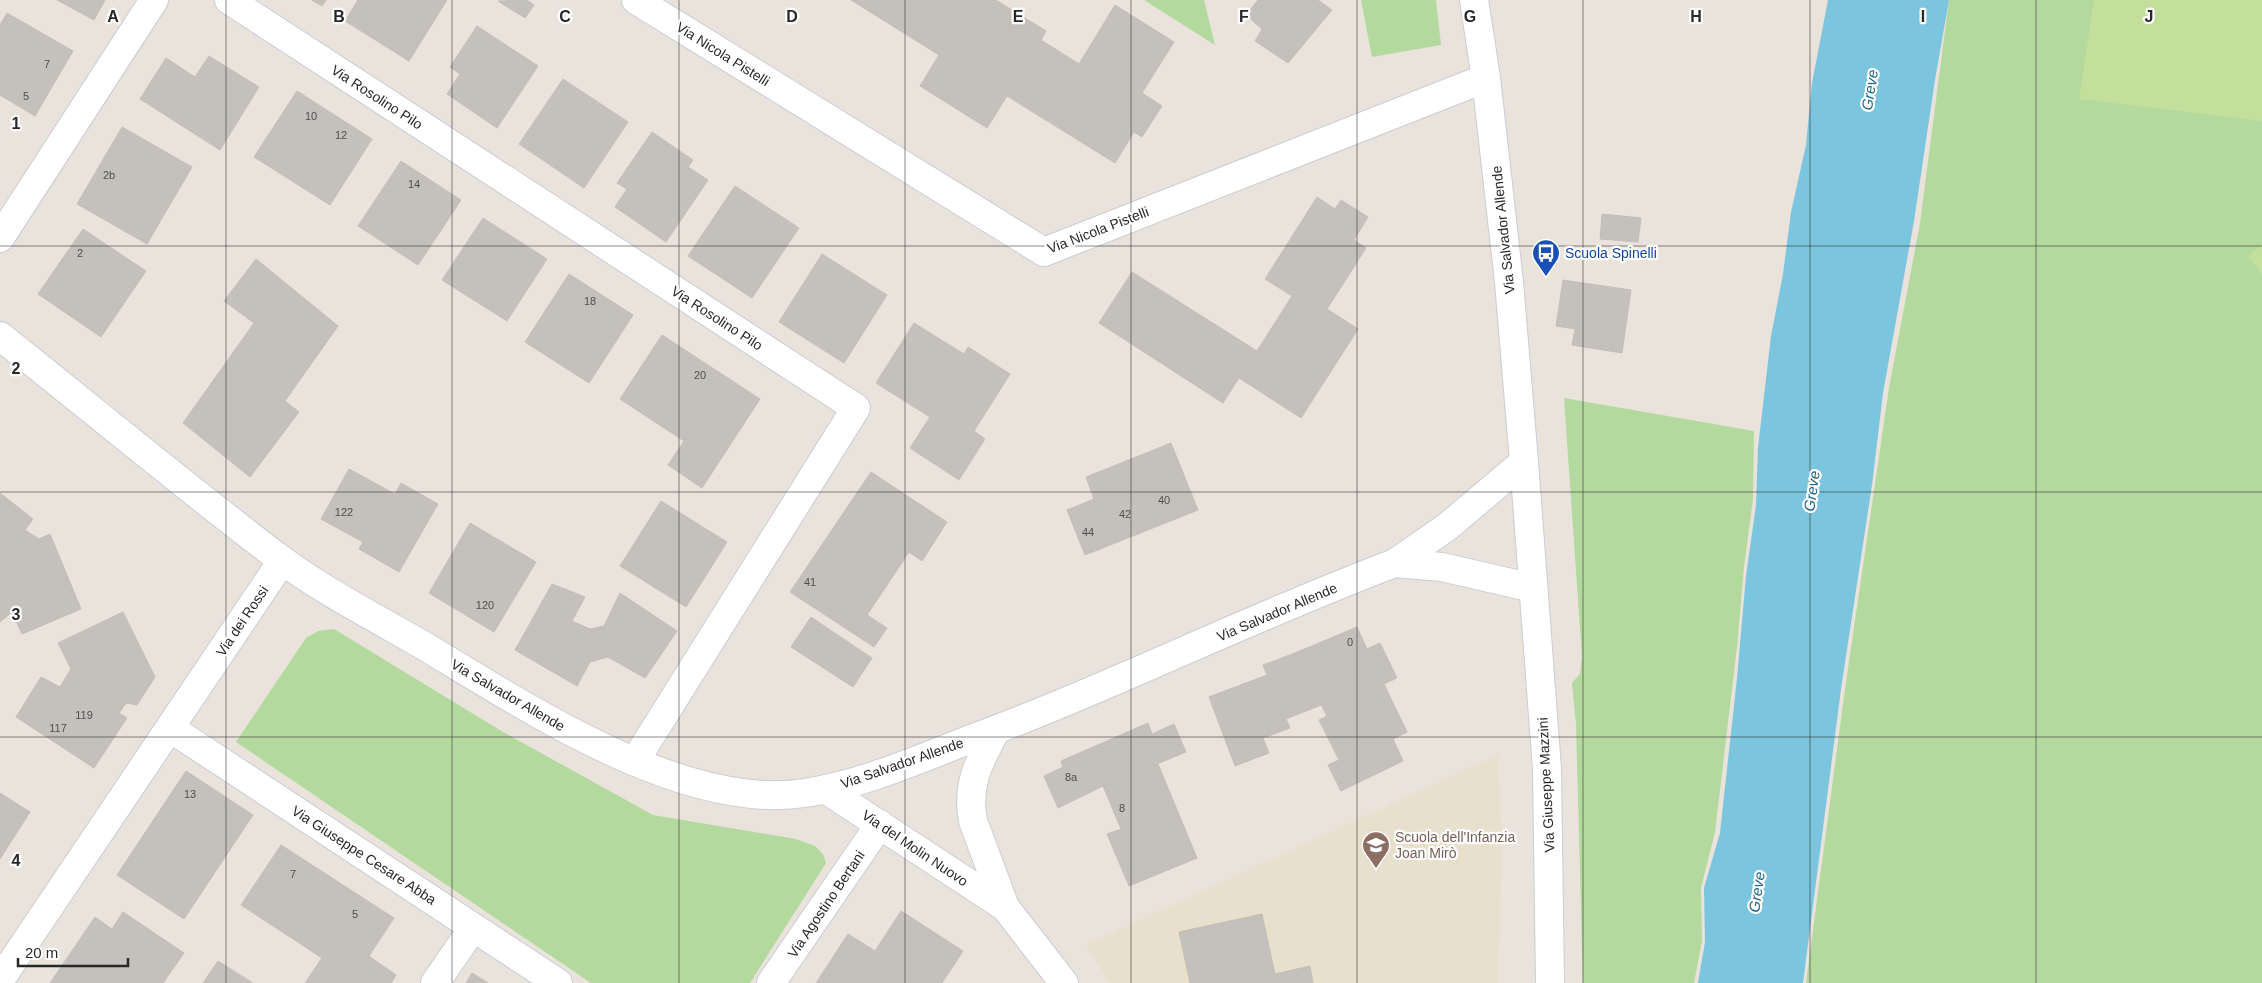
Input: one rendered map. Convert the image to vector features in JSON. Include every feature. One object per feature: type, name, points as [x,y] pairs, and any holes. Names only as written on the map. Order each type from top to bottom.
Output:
[{"type":"street","points":[[0,238],[154,0]]},
{"type":"street","name":"Via Rosolino Pilo","points":[[229,0],[856,408],[635,761]]},
{"type":"street","name":"Via Nicola Pistelli","points":[[636,0],[1044,252],[1486,78]]},
{"type":"street","name":"Via Salvador Allende","points":[[1394,563],[1442,567],[1533,588],[1509,282],[1486,78],[1474,0]]},
{"type":"street","points":[[0,336],[282,561]]},
{"type":"street","name":"Via Salvador Allende","points":[[282,561],[557,725],[635,761],[692,781],[739,791],[790,794],[856,782],[996,730],[1394,563],[1447,527],[1524,462]]},
{"type":"street","name":"Via dei Rossi","points":[[0,980],[282,561]]},
{"type":"street","name":"Via Giuseppe Mazzini","points":[[1533,588],[1547,769],[1550,983]]},
{"type":"street","name":"Via Giuseppe Cesare Abba","points":[[170,728],[558,983]]},
{"type":"street","name":"Via del Molin Nuovo","points":[[996,730],[975,772],[971,792],[971,808],[974,821],[1005,907],[1064,983]]},
{"type":"street","name":"Via del Molin Nuovo","points":[[824,789],[880,824],[963,882],[1005,907]]},
{"type":"street","name":"Via Agostino Bertani","points":[[771,983],[880,824]]},
{"type":"street","points":[[435,983],[473,928]]},
{"type":"shaded area","name":"Scuola dell'Infanzia Joan Mirò","points":[[1498,755],[1502,847],[1498,983],[1110,983],[1086,945]]},
{"type":"green space","points":[[1144,0],[1204,0],[1215,45]]},
{"type":"green space","points":[[1361,0],[1436,0],[1441,45],[1372,57]]},
{"type":"green space","points":[[1949,0],[2262,0],[2262,983],[1806,983],[1845,689],[1889,388],[1920,223]]},
{"type":"green space","points":[[2094,0],[2262,0],[2262,121],[2079,99]]},
{"type":"green space","points":[[2262,245],[2262,274],[2248,256]]},
{"type":"green space","points":[[1564,398],[1754,431],[1753,499],[1744,567],[1737,647],[1715,832],[1701,888],[1702,941],[1694,983],[1583,983],[1576,724],[1572,683],[1580,674],[1582,657]]},
{"type":"green space","points":[[334,629],[503,732],[653,815],[796,839],[815,846],[823,854],[826,863],[750,983],[591,983],[236,742],[306,638],[318,631]]},
{"type":"water","name":"Greve","points":[[1828,0],[1949,0],[1914,221],[1883,393],[1872,485],[1841,689],[1803,983],[1698,983],[1705,942],[1704,888],[1720,833],[1746,576],[1756,505],[1758,448],[1771,336],[1783,274],[1791,212],[1806,145],[1812,83]]},
{"type":"building","points":[[57,0],[105,0],[94,20]]},
{"type":"building","points":[[312,0],[326,0],[322,6]]},
{"type":"building","points":[[358,0],[447,0],[409,61],[345,21]]},
{"type":"building","points":[[527,0],[534,5],[525,18],[498,1]]},
{"type":"building","points":[[851,0],[996,0],[1046,31],[1041,40],[1079,64],[1115,5],[1174,42],[1142,93],[1162,106],[1142,137],[1134,132],[1115,163],[1007,96],[987,128],[920,86],[939,55]]},
{"type":"building","points":[[1258,0],[1318,0],[1332,10],[1288,63],[1255,41],[1262,29],[1246,15]]},
{"type":"building","points":[[7,13],[73,51],[35,116],[0,95],[0,25]]},
{"type":"building","points":[[477,26],[538,66],[497,128],[447,94],[460,74],[450,67]]},
{"type":"building","points":[[209,56],[259,87],[220,150],[140,99],[166,58],[195,77]]},
{"type":"building","points":[[563,79],[628,122],[584,188],[519,144]]},
{"type":"building","points":[[297,91],[372,139],[330,205],[254,157]]},
{"type":"building","points":[[122,127],[192,167],[147,244],[77,204]]},
{"type":"building","points":[[652,132],[693,160],[688,167],[708,180],[666,242],[615,207],[627,189],[617,183]]},
{"type":"building","points":[[401,161],[461,200],[418,265],[358,226]]},
{"type":"building","points":[[735,186],[799,228],[752,298],[688,256]]},
{"type":"building","points":[[1317,197],[1335,209],[1341,200],[1368,217],[1354,240],[1366,248],[1327,309],[1358,329],[1301,418],[1239,378],[1223,403],[1099,323],[1132,272],[1257,351],[1292,296],[1265,279]]},
{"type":"building","points":[[1602,214],[1641,218],[1638,242],[1600,239]]},
{"type":"building","points":[[483,218],[547,259],[507,321],[442,280]]},
{"type":"building","points":[[83,229],[146,271],[101,337],[38,294]]},
{"type":"building","points":[[822,254],[887,295],[844,363],[779,322]]},
{"type":"building","points":[[256,259],[338,326],[285,401],[299,412],[250,477],[183,423],[254,323],[224,301]]},
{"type":"building","points":[[569,274],[633,315],[589,383],[525,342]]},
{"type":"building","points":[[1563,280],[1631,290],[1622,353],[1572,345],[1575,329],[1556,326]]},
{"type":"building","points":[[914,323],[964,354],[968,347],[1010,374],[974,431],[985,439],[959,480],[910,448],[930,417],[876,383]]},
{"type":"building","points":[[662,335],[760,399],[702,488],[668,465],[684,441],[620,399]]},
{"type":"building","points":[[1171,443],[1198,510],[1085,555],[1067,510],[1094,499],[1086,477]]},
{"type":"building","points":[[349,469],[395,494],[401,483],[438,504],[399,572],[359,549],[363,542],[321,519]]},
{"type":"building","points":[[871,472],[947,522],[922,561],[909,552],[867,615],[887,628],[874,647],[790,592]]},
{"type":"building","points":[[0,493],[33,519],[25,530],[39,539],[50,534],[81,609],[22,634],[12,612],[0,622]]},
{"type":"building","points":[[661,501],[727,542],[686,607],[620,566]]},
{"type":"building","points":[[470,523],[536,562],[494,632],[429,593]]},
{"type":"building","points":[[552,584],[585,597],[572,621],[590,629],[604,626],[620,593],[677,631],[645,678],[608,657],[590,662],[577,686],[515,650]]},
{"type":"building","points":[[123,612],[155,677],[137,705],[126,703],[119,713],[127,718],[94,768],[16,717],[41,677],[60,687],[71,669],[58,643]]},
{"type":"building","points":[[811,617],[872,658],[853,687],[791,647]]},
{"type":"building","points":[[1357,627],[1367,649],[1380,643],[1397,678],[1384,684],[1407,732],[1393,739],[1403,761],[1341,791],[1328,765],[1339,760],[1319,720],[1327,716],[1295,653]]},
{"type":"building","points":[[1295,653],[1321,705],[1286,719],[1290,728],[1263,738],[1269,753],[1235,766],[1209,697],[1267,675],[1263,665]]},
{"type":"building","points":[[1148,723],[1152,734],[1174,724],[1186,752],[1103,786],[1058,808],[1044,776],[1063,767],[1061,761]]},
{"type":"building","points":[[1158,764],[1197,858],[1129,886],[1107,834],[1121,829],[1103,786]]},
{"type":"building","points":[[186,771],[253,815],[184,919],[117,875]]},
{"type":"building","points":[[0,793],[30,812],[0,859]]},
{"type":"building","points":[[281,845],[394,918],[369,956],[396,975],[391,983],[305,983],[322,958],[241,905]]},
{"type":"building","points":[[901,911],[963,951],[942,983],[816,983],[848,934],[875,951]]},
{"type":"building","points":[[123,912],[184,953],[163,983],[50,983],[95,917],[112,929]]},
{"type":"building","points":[[1262,914],[1275,974],[1310,966],[1313,983],[1190,983],[1179,932]]},
{"type":"building","points":[[218,961],[253,983],[203,983]]},
{"type":"building","points":[[472,973],[488,983],[466,983]]},
{"type":"place","name":"Scuola Spinelli","points":[[1546,277]]},
{"type":"place","name":"Scuola dell'Infanzia Joan Mirò","points":[[1376,869]]}]
